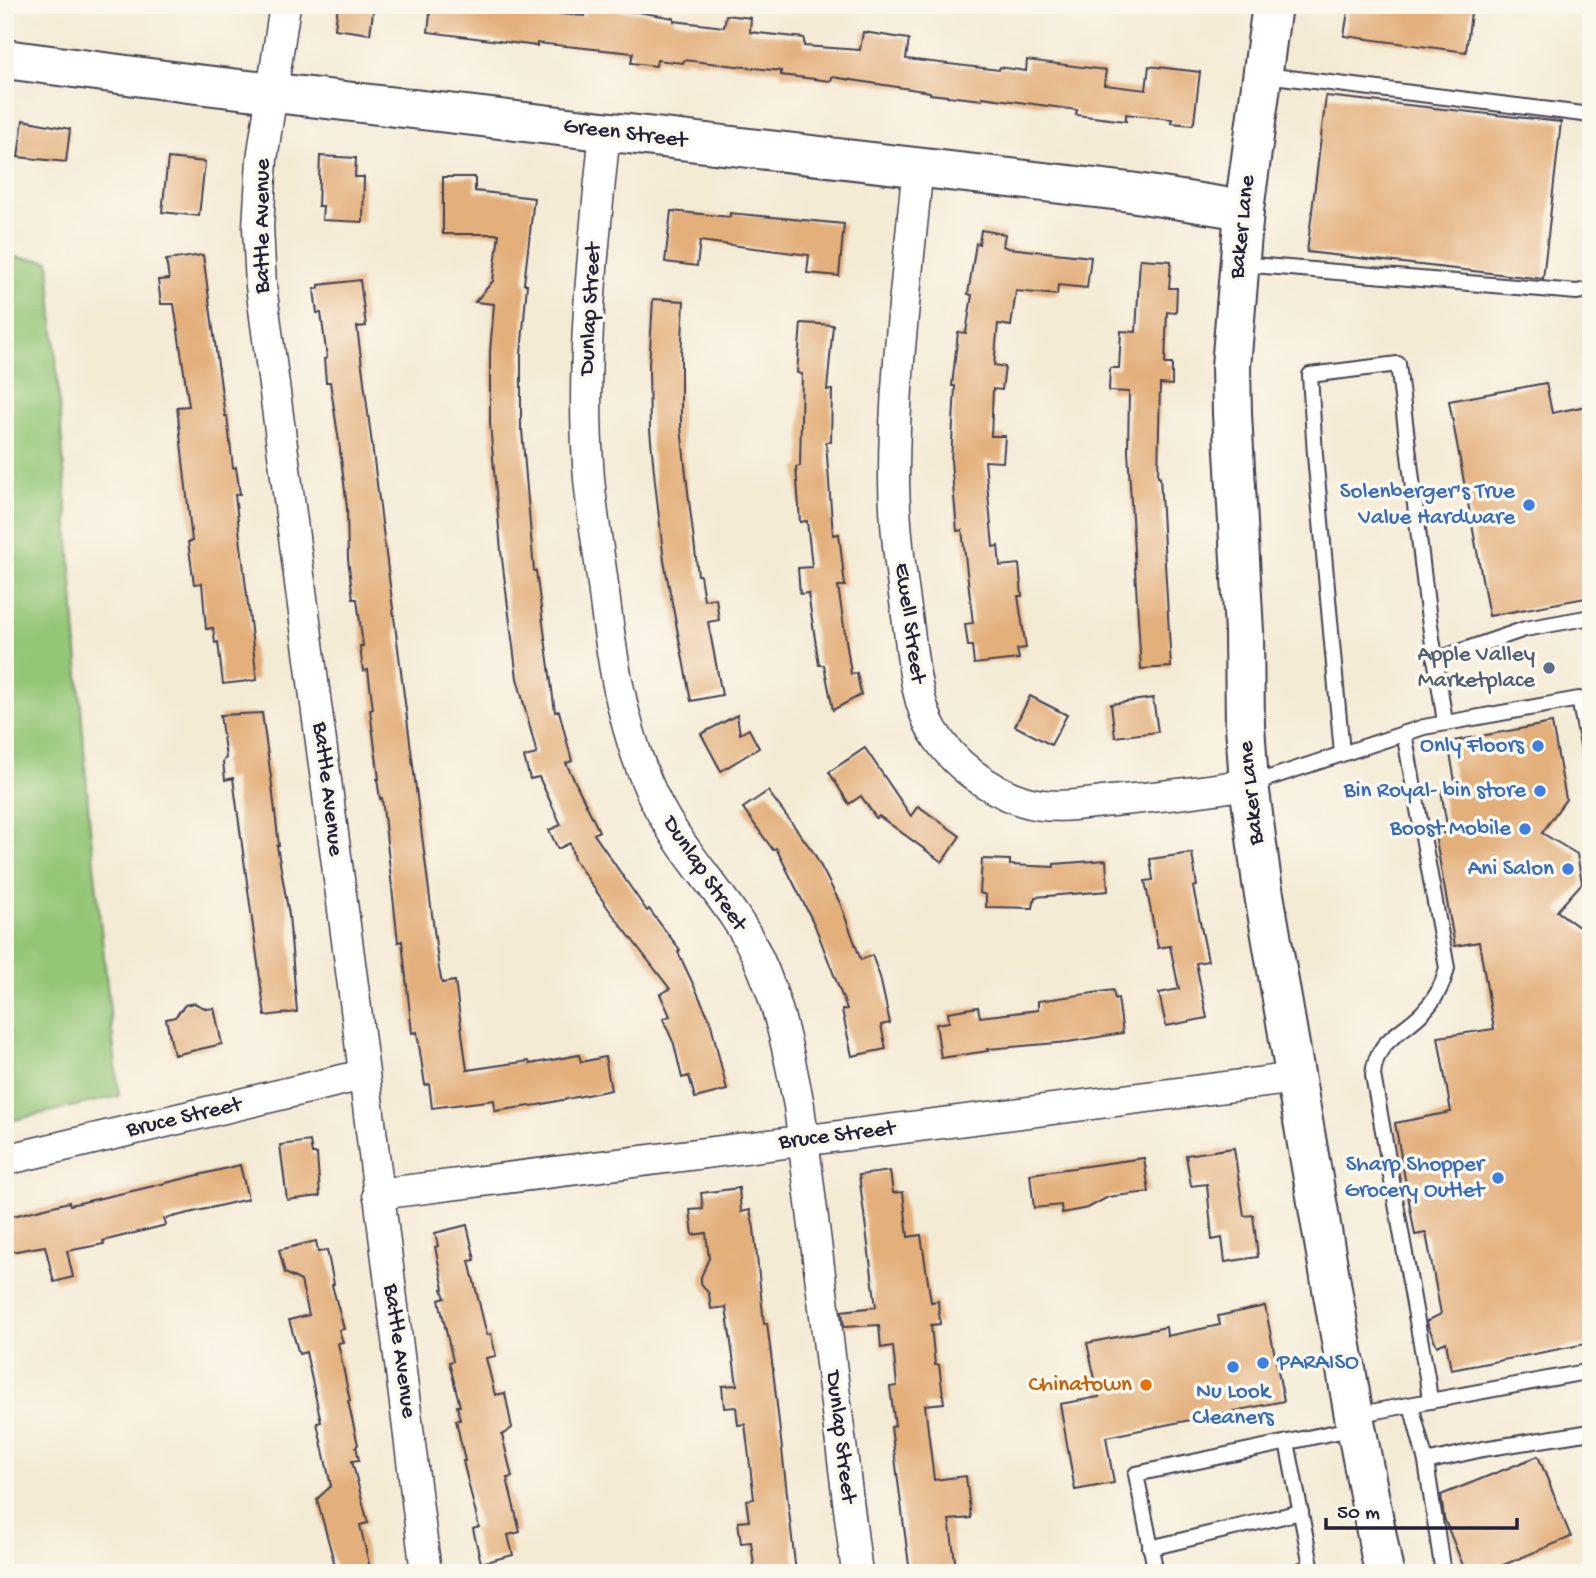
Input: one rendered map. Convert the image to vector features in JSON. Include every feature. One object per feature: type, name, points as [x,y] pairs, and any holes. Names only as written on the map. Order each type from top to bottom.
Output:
[{"type":"street","name":"Battle Avenue","points":[[285,5],[262,159],[258,227],[262,301],[276,390],[426,1573]]},
{"type":"street","name":"Baker Lane","points":[[1272,5],[1244,210],[1233,329],[1232,414],[1249,784],[1262,883],[1355,1422],[1384,1573]]},
{"type":"street","name":"Green Street","points":[[5,59],[1130,192],[1244,210]]},
{"type":"street","name":"Dunlap Street","points":[[605,131],[591,264],[587,375],[588,464],[620,700],[632,747],[647,784],[691,860],[736,918],[757,956],[789,1050],[799,1106],[857,1573]]},
{"type":"street","name":"Ewell Street","points":[[919,169],[894,424],[894,479],[901,569],[912,655],[921,704],[933,731],[950,754],[977,779],[1003,794],[1026,802],[1056,807],[1170,796],[1249,784]]},
{"type":"street","name":"Bruce Street","points":[[5,1160],[363,1075]]},
{"type":"street","name":"Bruce Street","points":[[378,1194],[999,1118],[1296,1078]]},
{"type":"lane","points":[[1263,74],[1591,115]]},
{"type":"lane","points":[[1239,264],[1577,292],[1591,289]]},
{"type":"lane","points":[[1342,753],[1310,375],[1398,363],[1445,722]]},
{"type":"lane","points":[[1436,660],[1525,629],[1591,617]]},
{"type":"lane","points":[[1249,784],[1445,722],[1579,699],[1591,760]]},
{"type":"lane","points":[[1404,733],[1447,968],[1443,983],[1433,1000],[1422,1013],[1388,1040],[1377,1054],[1373,1074],[1430,1401]]},
{"type":"lane","points":[[1156,1573],[1136,1474],[1287,1442],[1411,1405],[1591,1371]]},
{"type":"lane","points":[[1411,1405],[1426,1462],[1443,1573]]},
{"type":"lane","points":[[1426,1462],[1483,1449],[1591,1432]]},
{"type":"lane","points":[[1287,1442],[1311,1565],[1296,1573]]},
{"type":"lane","points":[[1150,1548],[1301,1512]]},
{"type":"green space","points":[[5,256],[49,261],[89,817],[119,1096],[5,1122]]},
{"type":"building","points":[[338,5],[374,5],[370,34],[335,29]]},
{"type":"building","points":[[431,5],[512,5],[512,10],[585,16],[585,8],[638,12],[674,18],[674,21],[724,27],[726,15],[751,18],[750,32],[804,38],[804,46],[860,50],[863,32],[909,39],[906,59],[999,70],[1000,67],[1026,71],[1027,60],[1106,70],[1104,85],[1146,90],[1149,66],[1200,72],[1194,122],[1192,125],[1171,123],[1172,119],[1126,114],[1126,121],[1076,115],[1077,110],[982,97],[982,100],[930,94],[832,77],[831,81],[781,75],[781,71],[684,60],[683,63],[657,60],[656,66],[631,63],[633,53],[537,43],[537,46],[428,32]]},
{"type":"building","points":[[1349,5],[1472,5],[1466,52],[1344,36]]},
{"type":"building","points":[[1326,96],[1561,122],[1543,279],[1307,252]]},
{"type":"building","points":[[23,120],[70,129],[66,162],[18,157]]},
{"type":"building","points":[[320,156],[356,158],[355,177],[364,177],[363,222],[322,220],[323,206],[318,206]]},
{"type":"building","points":[[168,158],[205,162],[199,216],[162,212]]},
{"type":"building","points":[[443,177],[475,177],[475,191],[534,198],[524,284],[527,284],[521,354],[521,430],[534,571],[555,712],[559,711],[572,761],[566,763],[599,831],[594,834],[647,911],[649,909],[680,950],[678,952],[710,1020],[727,1090],[695,1098],[689,1076],[682,1078],[674,1044],[663,1019],[670,1016],[660,994],[670,989],[574,859],[570,843],[558,849],[549,830],[561,825],[539,777],[530,779],[524,757],[537,754],[517,678],[501,551],[490,423],[490,352],[494,304],[475,302],[493,281],[499,234],[443,234]]},
{"type":"building","points":[[671,211],[730,217],[730,213],[844,224],[839,276],[807,273],[809,255],[700,241],[697,266],[665,262]]},
{"type":"building","points":[[981,230],[1005,234],[1003,246],[1007,248],[1091,257],[1087,288],[1058,285],[1057,295],[1016,291],[1011,326],[998,324],[994,365],[1005,367],[1002,390],[993,389],[991,436],[1005,436],[1003,462],[985,461],[993,547],[998,546],[1000,566],[1019,564],[1022,596],[1018,596],[1026,648],[1017,649],[1019,659],[974,664],[965,624],[973,623],[962,530],[957,531],[951,461],[955,386],[952,386],[958,332],[966,333],[972,295],[968,294],[976,243],[979,244]]},
{"type":"building","points":[[203,255],[233,468],[236,467],[240,494],[235,495],[257,680],[223,684],[218,642],[215,643],[213,628],[206,629],[202,583],[194,584],[188,542],[192,541],[177,407],[189,406],[174,304],[161,304],[158,280],[169,279],[166,260]]},
{"type":"building","points":[[1140,259],[1171,261],[1169,288],[1177,288],[1176,313],[1167,312],[1165,364],[1172,364],[1172,385],[1160,384],[1158,477],[1171,667],[1141,669],[1128,451],[1129,392],[1109,391],[1110,368],[1119,368],[1121,331],[1136,332]]},
{"type":"building","points":[[360,280],[366,326],[357,327],[439,969],[442,983],[455,981],[467,1070],[529,1061],[530,1064],[579,1055],[581,1062],[605,1057],[611,1090],[495,1111],[494,1100],[432,1108],[429,1084],[425,1085],[417,1032],[412,1033],[402,941],[398,942],[382,798],[380,799],[377,779],[368,670],[363,671],[357,599],[353,599],[348,559],[347,508],[339,442],[330,382],[326,382],[324,359],[327,358],[321,313],[317,313],[314,289],[319,288],[319,285]]},
{"type":"building","points":[[653,299],[684,301],[681,427],[686,475],[698,575],[704,600],[716,598],[719,620],[708,622],[722,695],[691,701],[664,561],[650,430],[649,366]]},
{"type":"building","points":[[801,323],[833,325],[827,390],[832,390],[831,442],[826,442],[833,535],[839,534],[845,586],[838,586],[851,674],[857,673],[861,695],[833,710],[824,665],[819,665],[808,593],[800,594],[798,568],[812,567],[807,521],[800,522],[796,467],[800,466],[802,374],[797,373]]},
{"type":"building","name":"Solenberger's True Value Hardware","points":[[1546,383],[1552,413],[1591,405],[1591,597],[1489,616],[1449,401]]},
{"type":"building","points":[[1030,696],[1067,715],[1051,745],[1015,726]]},
{"type":"building","points":[[1153,698],[1158,732],[1115,737],[1111,704]]},
{"type":"building","points":[[262,713],[277,846],[289,915],[297,1012],[265,1016],[233,778],[225,780],[223,761],[226,758],[220,715]]},
{"type":"building","points":[[737,715],[740,734],[749,729],[759,748],[721,771],[701,734]]},
{"type":"building","points":[[1552,723],[1566,799],[1542,833],[1577,854],[1582,883],[1557,911],[1591,936],[1591,1343],[1451,1370],[1446,1342],[1437,1346],[1428,1326],[1427,1321],[1441,1314],[1426,1233],[1415,1235],[1395,1123],[1451,1112],[1438,1037],[1494,1029],[1479,942],[1455,946],[1435,835],[1448,832],[1441,790],[1456,787],[1448,742]]},
{"type":"building","points":[[865,748],[911,816],[918,806],[960,836],[942,862],[879,816],[876,818],[861,796],[849,804],[829,772]]},
{"type":"building","points":[[768,791],[814,853],[840,903],[861,960],[872,955],[880,977],[890,1023],[881,1025],[886,1049],[852,1056],[842,1010],[847,1009],[815,926],[776,848],[773,850],[743,808]]},
{"type":"building","points":[[1192,853],[1197,886],[1193,887],[1208,961],[1196,963],[1207,1018],[1166,1026],[1159,993],[1179,989],[1170,946],[1158,948],[1145,881],[1153,880],[1150,859]]},
{"type":"building","points":[[982,859],[1010,860],[1010,865],[1054,867],[1054,864],[1106,860],[1108,891],[1035,897],[1033,908],[986,907],[986,895],[980,893]]},
{"type":"building","points":[[1113,990],[1115,999],[1118,998],[1123,1033],[1068,1042],[987,1049],[988,1051],[941,1058],[936,1024],[949,1022],[948,1012],[978,1007],[980,1017],[1038,1010],[1038,1001]]},
{"type":"building","points":[[194,1003],[207,1009],[214,1008],[222,1044],[174,1055],[166,1019],[175,1017],[185,1005]]},
{"type":"building","points":[[310,1141],[312,1154],[317,1154],[320,1196],[287,1200],[280,1145]]},
{"type":"building","points":[[1234,1148],[1244,1216],[1253,1215],[1258,1257],[1225,1262],[1222,1238],[1212,1240],[1207,1184],[1191,1186],[1186,1155]]},
{"type":"building","points":[[1144,1158],[1149,1192],[1108,1197],[1088,1208],[1062,1213],[1061,1205],[1034,1208],[1030,1174]]},
{"type":"building","points":[[240,1165],[248,1199],[164,1219],[166,1225],[103,1241],[104,1244],[67,1251],[73,1277],[54,1282],[45,1246],[5,1253],[5,1218]]},
{"type":"building","points":[[890,1171],[893,1193],[903,1192],[908,1237],[921,1235],[931,1302],[938,1301],[940,1324],[931,1325],[935,1365],[939,1365],[944,1403],[925,1405],[934,1480],[966,1476],[971,1518],[949,1520],[956,1567],[931,1573],[910,1573],[891,1427],[895,1426],[890,1387],[897,1386],[893,1346],[881,1348],[879,1325],[844,1327],[842,1311],[876,1307],[859,1175]]},
{"type":"building","points":[[739,1188],[741,1212],[750,1210],[754,1228],[796,1573],[755,1573],[751,1542],[741,1543],[738,1522],[749,1521],[746,1500],[754,1499],[745,1424],[738,1425],[736,1407],[724,1408],[722,1386],[737,1385],[726,1307],[711,1309],[709,1294],[701,1283],[709,1258],[706,1233],[693,1235],[690,1210],[703,1209],[701,1193]]},
{"type":"building","points":[[467,1225],[475,1260],[469,1261],[487,1335],[491,1334],[496,1356],[486,1358],[495,1395],[505,1393],[512,1428],[502,1435],[512,1477],[507,1478],[520,1532],[508,1535],[513,1555],[481,1563],[473,1529],[479,1527],[456,1420],[460,1420],[457,1406],[460,1406],[449,1362],[453,1361],[439,1300],[445,1298],[435,1247],[438,1246],[435,1233]]},
{"type":"building","points":[[316,1241],[318,1252],[327,1250],[334,1284],[332,1285],[344,1329],[339,1330],[343,1342],[338,1343],[358,1445],[359,1460],[352,1461],[368,1523],[360,1525],[371,1573],[337,1573],[317,1499],[331,1486],[317,1423],[321,1422],[306,1352],[299,1354],[289,1320],[309,1315],[301,1281],[285,1273],[279,1250]]},
{"type":"building","points":[[1265,1306],[1284,1401],[1106,1437],[1114,1483],[1075,1490],[1060,1404],[1099,1397],[1087,1343],[1166,1327],[1167,1336],[1220,1325],[1218,1316]]},
{"type":"building","points":[[1538,1456],[1571,1537],[1484,1573],[1466,1573],[1444,1518],[1441,1495]]},
{"type":"place","name":"Solenberger's True Value Hardware","points":[[1529,505]]},
{"type":"place","name":"Apple Valley Marketplace","points":[[1549,668]]},
{"type":"place","name":"Only Floors","points":[[1538,746]]},
{"type":"place","name":"Bin Royal- bin store","points":[[1540,791]]},
{"type":"place","name":"Boost Mobile","points":[[1525,829]]},
{"type":"place","name":"Ani Salon","points":[[1568,869]]},
{"type":"place","name":"Sharp Shopper Grocery Outlet","points":[[1498,1178]]},
{"type":"place","name":"PARAISO","points":[[1263,1363]]},
{"type":"place","name":"Nu Look Cleaners","points":[[1233,1367]]},
{"type":"place","name":"Chinatown","points":[[1146,1385]]}]
